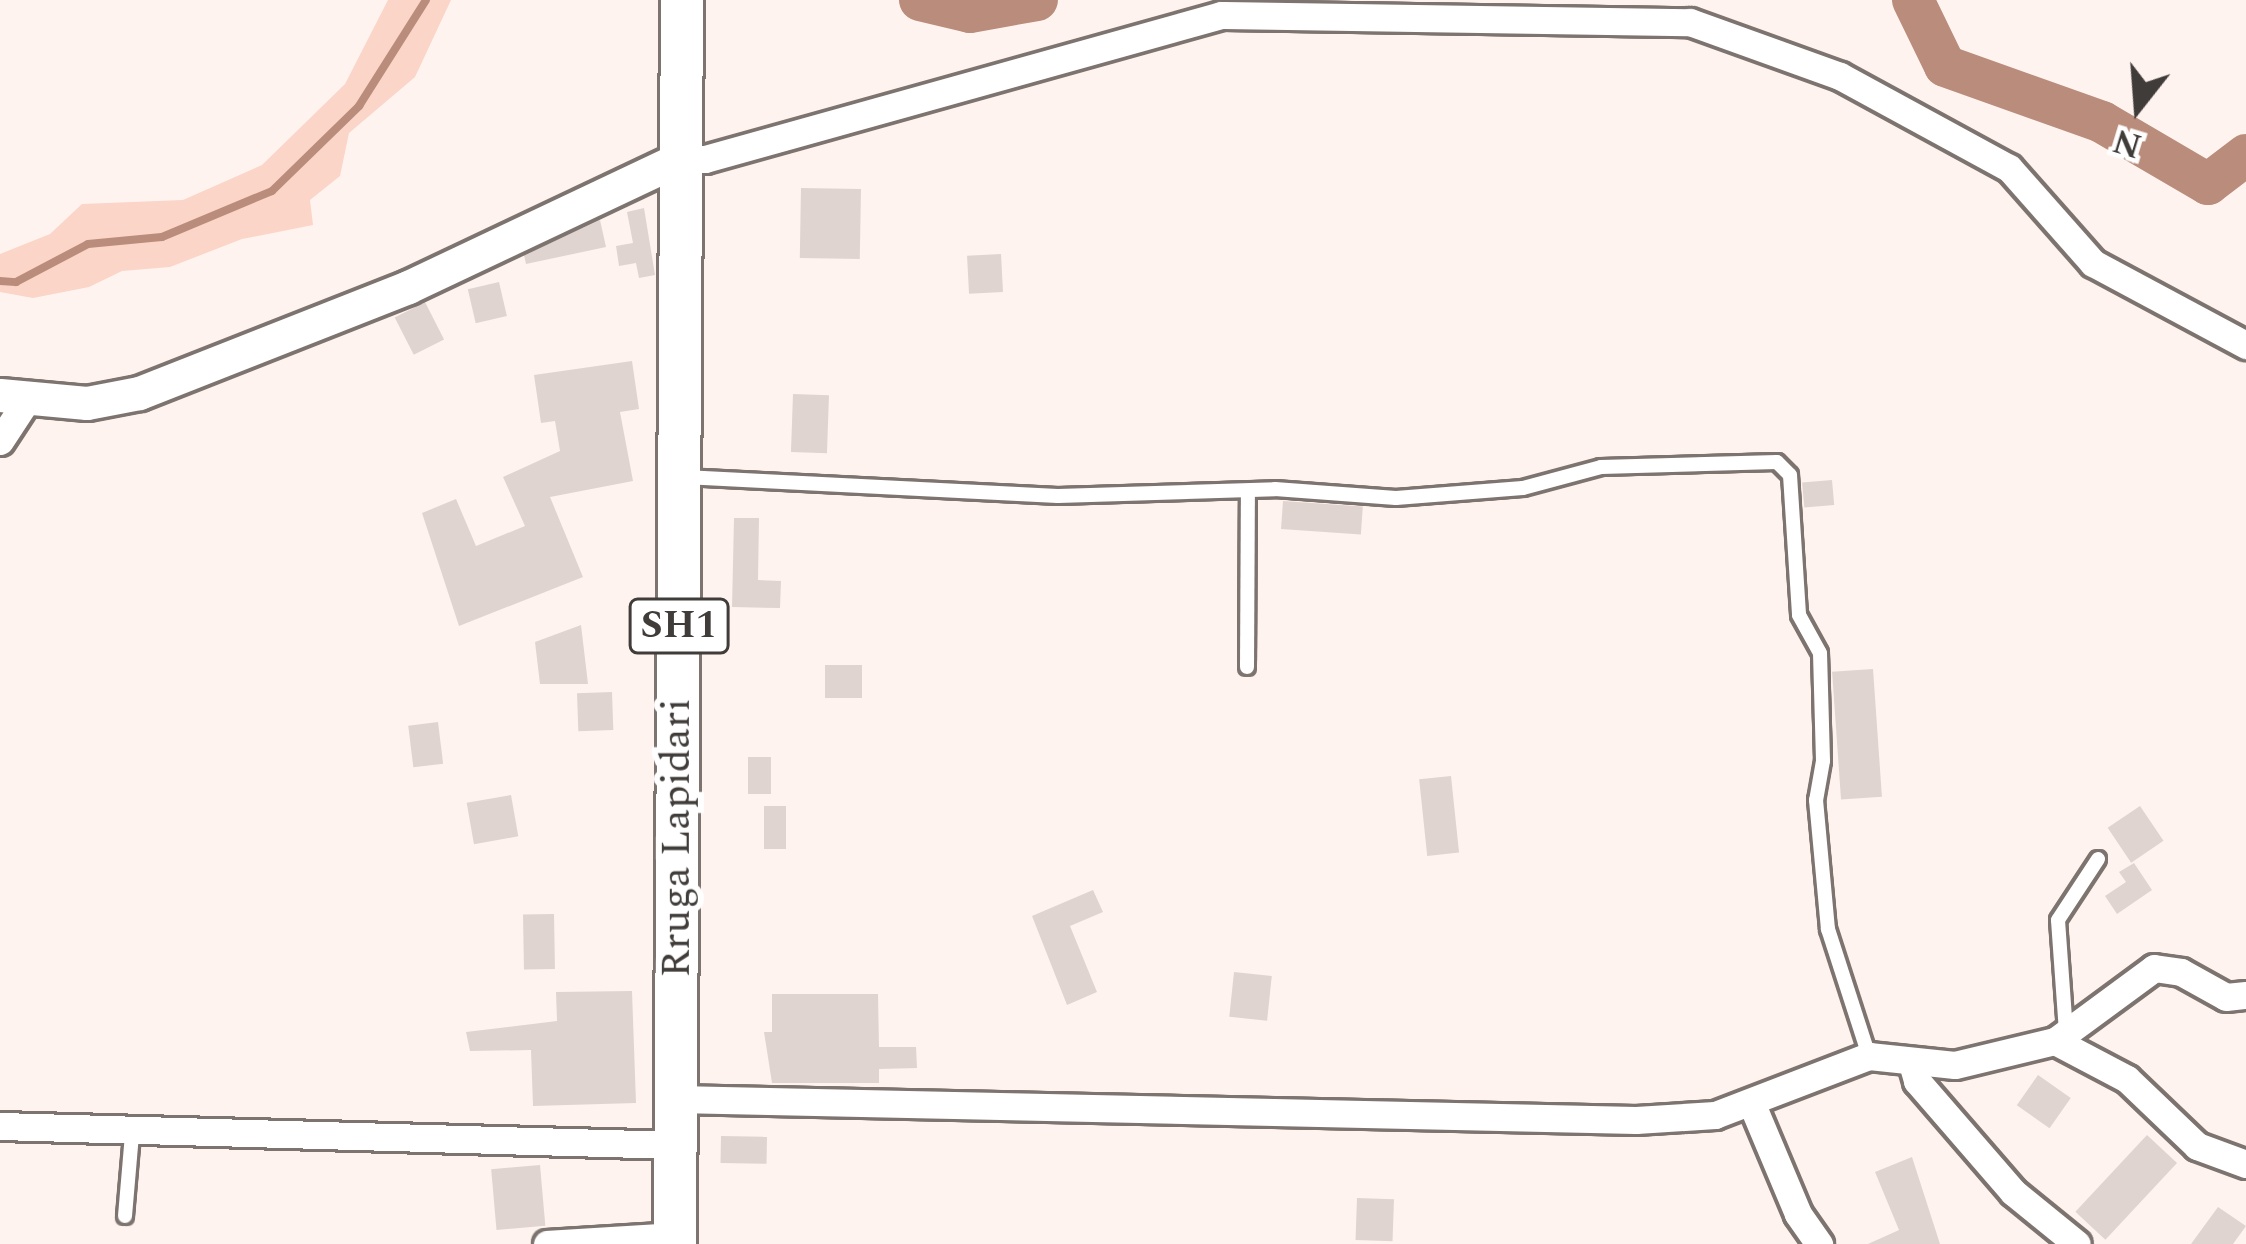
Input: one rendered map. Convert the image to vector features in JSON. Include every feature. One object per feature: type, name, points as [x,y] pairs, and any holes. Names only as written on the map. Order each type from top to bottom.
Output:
[{"type":"main road","name":"Rruga Lapidari","points":[[675,1240],[682,4]]},
{"type":"street","points":[[0,441],[14,396],[87,404],[139,393],[407,287],[679,159],[705,159],[1221,15],[1690,22],[1840,76],[1955,136],[2009,168],[2093,263],[2246,345]]},
{"type":"street","points":[[676,1099],[1636,1120],[1715,1115],[1869,1056],[1955,1065],[2061,1037],[2153,968],[2181,972],[2226,997],[2246,995]]},
{"type":"street","points":[[2061,1037],[2127,1079],[2197,1147],[2246,1164]]},
{"type":"street","points":[[1912,1063],[1917,1081],[2013,1192],[2078,1244]]},
{"type":"street","points":[[1751,1102],[1798,1214],[1819,1244]]},
{"type":"street","points":[[0,1126],[132,1135],[676,1145]]},
{"type":"street","points":[[547,1244],[675,1240]]},
{"type":"lane","points":[[680,477],[755,487],[1396,498],[1545,485],[1601,467],[1754,458],[1785,466],[1799,615],[1820,653],[1823,761],[1816,800],[1828,928],[1869,1056]]},
{"type":"lane","points":[[1247,668],[1248,493]]},
{"type":"lane","points":[[2061,1037],[2058,920],[2098,859]]},
{"type":"lane","points":[[125,1216],[132,1135]]},
{"type":"shaded area","points":[[388,0],[451,0],[415,77],[349,133],[340,176],[310,200],[313,225],[242,239],[170,267],[122,271],[89,287],[33,298],[0,292],[0,254],[50,234],[82,204],[183,200],[262,165],[345,84]]},
{"type":"building","points":[[801,188],[861,189],[860,259],[800,258]]},
{"type":"building","points":[[644,208],[655,275],[639,278],[636,263],[619,266],[616,246],[633,243],[627,212]]},
{"type":"building","points":[[600,220],[606,247],[526,264],[524,255]]},
{"type":"building","points":[[1001,254],[1003,292],[969,294],[967,256]]},
{"type":"building","points":[[499,282],[507,316],[476,323],[468,289]]},
{"type":"building","points":[[425,302],[444,339],[414,355],[395,317]]},
{"type":"building","points":[[632,361],[639,409],[620,412],[633,481],[550,497],[583,577],[459,626],[422,513],[456,499],[476,546],[525,526],[503,477],[560,451],[555,421],[541,423],[534,375]]},
{"type":"building","points":[[793,394],[829,395],[827,453],[791,452]]},
{"type":"building","points":[[1832,480],[1834,505],[1804,508],[1802,483]]},
{"type":"building","points":[[1283,501],[1363,507],[1361,535],[1281,529]]},
{"type":"building","points":[[734,518],[759,518],[758,580],[781,581],[780,608],[732,607]]},
{"type":"building","points":[[581,625],[588,684],[540,684],[535,642]]},
{"type":"building","points":[[825,665],[862,665],[862,698],[825,698]]},
{"type":"building","points":[[1873,669],[1882,797],[1841,800],[1832,672]]},
{"type":"building","points":[[612,692],[613,730],[578,731],[577,693]]},
{"type":"building","points":[[438,722],[443,764],[413,767],[408,726]]},
{"type":"building","points":[[748,757],[771,757],[771,794],[748,794]]},
{"type":"building","points":[[1451,776],[1459,853],[1427,856],[1419,779]]},
{"type":"building","points":[[511,795],[518,836],[474,844],[467,803]]},
{"type":"building","points":[[764,806],[786,806],[786,849],[764,849]]},
{"type":"building","points":[[2140,806],[2163,841],[2131,863],[2108,828]]},
{"type":"building","points":[[2134,863],[2152,890],[2117,914],[2105,896],[2126,882],[2119,872]]},
{"type":"building","points":[[1093,890],[1103,912],[1070,926],[1097,992],[1067,1005],[1032,916]]},
{"type":"building","points":[[554,914],[555,969],[524,970],[523,915]]},
{"type":"building","points":[[1234,972],[1272,976],[1267,1021],[1229,1017]]},
{"type":"building","points":[[632,991],[636,1103],[533,1106],[531,1050],[470,1051],[466,1032],[557,1021],[556,992]]},
{"type":"building","points":[[772,994],[878,994],[879,1047],[916,1047],[917,1068],[879,1069],[879,1083],[772,1083],[764,1032],[772,1032]]},
{"type":"building","points":[[2038,1075],[2071,1098],[2050,1128],[2017,1105]]},
{"type":"building","points":[[2147,1135],[2177,1163],[2105,1240],[2075,1212]]},
{"type":"building","points":[[721,1136],[767,1137],[767,1164],[721,1163]]},
{"type":"building","points":[[1912,1157],[1940,1244],[1868,1244],[1899,1230],[1875,1172]]},
{"type":"building","points":[[540,1165],[545,1226],[497,1230],[491,1169]]},
{"type":"building","points":[[1357,1198],[1394,1199],[1393,1241],[1356,1240]]},
{"type":"building","points":[[2218,1207],[2246,1226],[2233,1244],[2191,1244]]},
{"type":"waterway","points":[[0,281],[16,282],[88,244],[162,237],[272,191],[359,106],[426,0]]},
{"type":"waterway","points":[[920,0],[970,12],[1037,0]]},
{"type":"waterway","points":[[1913,0],[1945,66],[2102,122],[2208,184],[2246,155]]}]
